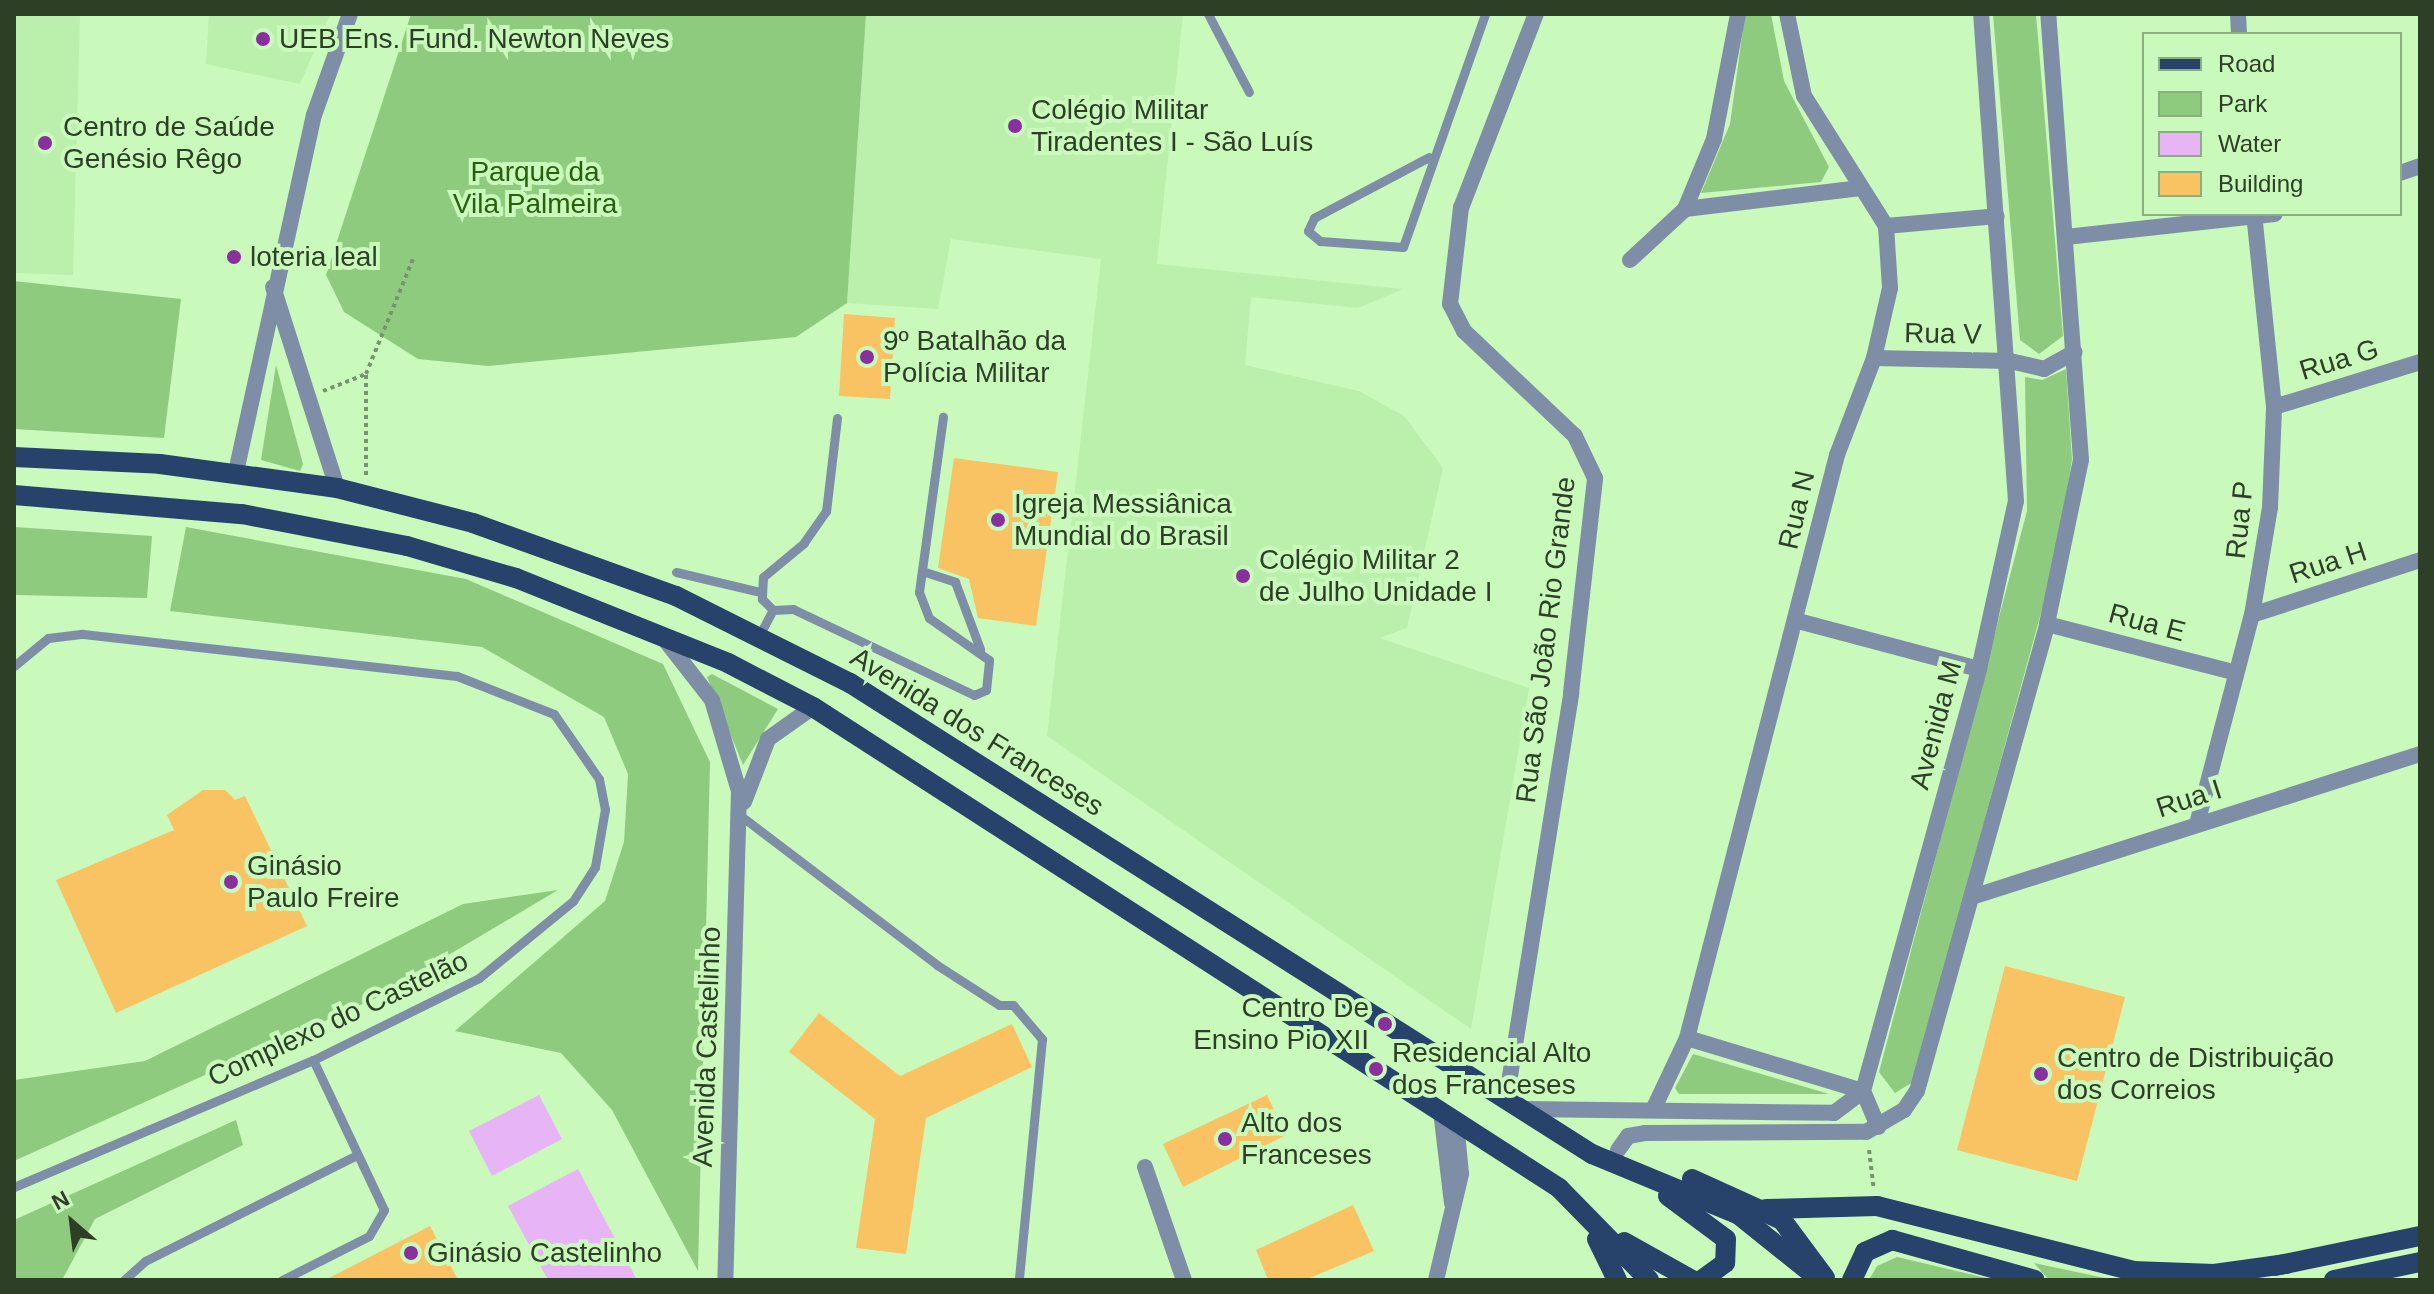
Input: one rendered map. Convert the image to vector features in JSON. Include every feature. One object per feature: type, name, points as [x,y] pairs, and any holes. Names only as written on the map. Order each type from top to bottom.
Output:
[{"type":"main road","name":"Avenida dos Franceses","points":[[14,457],[236,472],[366,494],[584,559],[760,634],[850,683],[1592,1154],[1739,1215],[1820,1280]]},
{"type":"main road","points":[[14,495],[188,507],[333,529],[516,578],[657,632],[813,707],[1448,1116],[1575,1201],[1643,1257],[1692,1280]]},
{"type":"main road","points":[[1512,1105],[1766,1209],[1800,1238],[1826,1280]]},
{"type":"main road","points":[[1592,1154],[1720,1229],[1725,1263],[1702,1280]]},
{"type":"main road","points":[[1575,1201],[1617,1280]]},
{"type":"main road","points":[[1575,1201],[1649,1280]]},
{"type":"main road","points":[[1766,1209],[1877,1206],[2133,1271],[2192,1275],[2286,1264]]},
{"type":"main road","points":[[2221,1280],[2420,1236]]},
{"type":"main road","points":[[1852,1280],[1865,1252],[1892,1240],[2035,1280]]},
{"type":"main road","points":[[2334,1280],[2392,1274],[2420,1262]]},
{"type":"street","points":[[236,472],[272,286],[314,115],[350,14]]},
{"type":"street","name":"Rua São João Rio Grande","points":[[1512,1105],[1571,693],[1593,461],[1464,331],[1450,304],[1461,208],[1536,14]]},
{"type":"street","points":[[1630,260],[1685,209],[1714,139],[1738,14]]},
{"type":"street","name":"Rua N","points":[[1653,1110],[1687,1038],[1798,621],[1837,455],[1874,358],[1890,288],[1886,226],[1804,96],[1787,14]]},
{"type":"street","name":"Avenida M","points":[[1863,1091],[1979,669],[2016,501],[2010,361],[1981,14]]},
{"type":"street","points":[[1618,1150],[1628,1136],[1645,1133],[1872,1129],[1917,1091],[1975,896],[2047,624],[2081,460],[2048,14]]},
{"type":"street","points":[[1685,209],[1861,188]]},
{"type":"street","points":[[1886,226],[1997,216]]},
{"type":"street","points":[[2066,237],[2254,217]]},
{"type":"street","name":"Rua P","points":[[2197,824],[2233,672],[2252,615],[2270,508],[2274,407],[2254,217]]},
{"type":"street","points":[[272,286],[337,488]]},
{"type":"street","name":"Rua V","points":[[1874,358],[2010,361],[2044,369],[2075,352]]},
{"type":"street","name":"Rua G","points":[[2274,407],[2420,362]]},
{"type":"street","name":"Rua H","points":[[2252,615],[2420,560]]},
{"type":"street","points":[[1798,621],[1979,669]]},
{"type":"street","name":"Rua E","points":[[2047,624],[2233,672]]},
{"type":"street","name":"Avenida Castelinho","points":[[657,632],[700,679],[720,715],[741,816],[725,1280]]},
{"type":"street","name":"Avenida Castelinho","points":[[741,816],[768,739],[813,707]]},
{"type":"street","name":"Rua I","points":[[1975,896],[2420,754]]},
{"type":"street","points":[[1687,1038],[1863,1091]]},
{"type":"street","points":[[1512,1105],[1834,1113],[1863,1091]]},
{"type":"street","points":[[1863,1091],[1872,1129]]},
{"type":"street","points":[[1436,1280],[1452,1204],[1448,1116]]},
{"type":"street","points":[[1145,1167],[1184,1280]]},
{"type":"lane","points":[[1208,14],[1249,92]]},
{"type":"lane","points":[[1429,157],[1314,218],[1308,231],[1320,241],[1403,247],[1429,157],[1485,14]]},
{"type":"lane","points":[[773,610],[793,609],[974,695],[986,690],[989,660],[982,652],[929,618],[919,592],[943,417]]},
{"type":"lane","points":[[760,592],[763,577],[804,543],[826,511],[837,418]]},
{"type":"lane","points":[[922,571],[960,589],[982,652]]},
{"type":"lane","points":[[676,572],[760,592],[773,610]]},
{"type":"lane","points":[[760,634],[773,610]]},
{"type":"lane","name":"Complexo do Castelão","points":[[14,666],[48,638],[83,634],[457,676],[554,714],[599,779],[605,809],[595,867],[573,901],[479,978],[313,1060],[14,1187]]},
{"type":"lane","points":[[741,816],[937,965],[999,1005],[1013,1005],[1042,1039],[1019,1280]]},
{"type":"lane","points":[[282,1280],[378,1225],[384,1210],[353,1157],[313,1060]]},
{"type":"lane","points":[[124,1280],[145,1261],[353,1157]]},
{"type":"path","points":[[366,494],[366,374],[413,259]]},
{"type":"path","points":[[309,396],[366,374]]},
{"type":"path","points":[[1872,1129],[1877,1206]]},
{"type":"shaded area","name":"Centro de Saúde Genésio Rêgo","points":[[14,14],[80,14],[73,275],[14,273]]},
{"type":"shaded area","name":"UEB Ens. Fund. Newton Neves","points":[[209,14],[330,14],[300,84],[206,64]]},
{"type":"shaded area","points":[[866,14],[1183,14],[1157,264],[1403,289],[1358,308],[1251,297],[1245,365],[1359,391],[1404,416],[1443,468],[1407,628],[1379,638],[1529,688],[1471,1029],[1047,736],[1101,259],[951,239],[938,309],[847,303]]},
{"type":"green space","name":"Parque da Vila Palmeira","points":[[411,14],[866,14],[847,303],[796,337],[488,366],[418,359],[344,312],[326,275]]},
{"type":"green space","points":[[1745,14],[1771,14],[1784,81],[1829,167],[1821,182],[1701,193],[1730,124]]},
{"type":"green space","points":[[1993,14],[2036,14],[2063,336],[2039,354],[2020,340]]},
{"type":"green space","points":[[14,281],[181,299],[164,438],[14,429]]},
{"type":"green space","points":[[276,365],[303,464],[300,471],[261,460]]},
{"type":"green space","points":[[2066,369],[2072,459],[2059,547],[1913,1082],[1895,1093],[1879,1072],[2027,511],[2025,377],[2042,380]]},
{"type":"green space","points":[[14,527],[152,536],[147,598],[14,595]]},
{"type":"green space","points":[[186,527],[466,579],[663,664],[710,762],[698,1271],[612,1110],[561,1053],[455,1031],[605,901],[624,842],[628,774],[604,717],[482,647],[170,611]]},
{"type":"green space","points":[[712,674],[778,709],[743,765],[707,677]]},
{"type":"green space","points":[[558,890],[376,998],[14,1161],[14,1080],[145,1061],[463,904]]},
{"type":"green space","points":[[1693,1054],[1829,1094],[1679,1094],[1675,1088]]},
{"type":"green space","points":[[236,1120],[243,1145],[95,1219],[62,1280],[14,1280],[14,1220]]},
{"type":"green space","points":[[1897,1257],[1995,1280],[1869,1280],[1877,1266]]},
{"type":"green space","points":[[2034,1263],[2114,1280],[2049,1280]]},
{"type":"water","points":[[539,1095],[562,1139],[492,1176],[469,1131]]},
{"type":"water","points":[[578,1169],[637,1280],[548,1280],[508,1206]]},
{"type":"building","name":"9º Batalhão da Polícia Militar","points":[[844,314],[895,318],[890,399],[839,396]]},
{"type":"building","name":"Igreja Messiânica Mundial do Brasil","points":[[954,458],[1058,472],[1036,626],[978,618],[969,579],[938,568]]},
{"type":"building","points":[[203,790],[225,790],[235,800],[245,796],[307,926],[116,1013],[56,880],[174,830],[167,815]]},
{"type":"building","name":"Centro de Distribuição dos Correios","points":[[2005,966],[2125,997],[2077,1181],[1957,1150]]},
{"type":"building","points":[[819,1013],[900,1076],[1012,1024],[1032,1067],[926,1118],[906,1254],[856,1248],[875,1119],[789,1052]]},
{"type":"building","name":"Alto dos Franceses","points":[[1267,1095],[1286,1135],[1183,1187],[1163,1144]]},
{"type":"building","name":"Alto dos Franceses","points":[[1353,1205],[1374,1251],[1305,1280],[1268,1280],[1256,1250]]},
{"type":"building","name":"Ginásio Castelinho","points":[[430,1226],[458,1280],[325,1280]]},
{"type":"place","name":"UEB Ens. Fund. Newton Neves","points":[[263,39]]},
{"type":"place","name":"Colégio Militar Tiradentes I - São Luís","points":[[1015,126]]},
{"type":"place","name":"Centro de Saúde Genésio Rêgo","points":[[45,143]]},
{"type":"place","name":"loteria leal","points":[[234,257]]},
{"type":"place","name":"9º Batalhão da Polícia Militar","points":[[867,357]]},
{"type":"place","name":"Igreja Messiânica Mundial do Brasil","points":[[998,520]]},
{"type":"place","name":"Colégio Militar 2 de Julho Unidade I","points":[[1243,576]]},
{"type":"place","name":"Ginásio Paulo Freire","points":[[231,882]]},
{"type":"place","name":"Centro De Ensino Pio XII","points":[[1385,1024]]},
{"type":"place","name":"Residencial Alto dos Franceses","points":[[1376,1069]]},
{"type":"place","name":"Centro de Distribuição dos Correios","points":[[2041,1074]]},
{"type":"place","name":"Alto dos Franceses","points":[[1225,1139]]},
{"type":"place","name":"Ginásio Castelinho","points":[[411,1253]]}]
